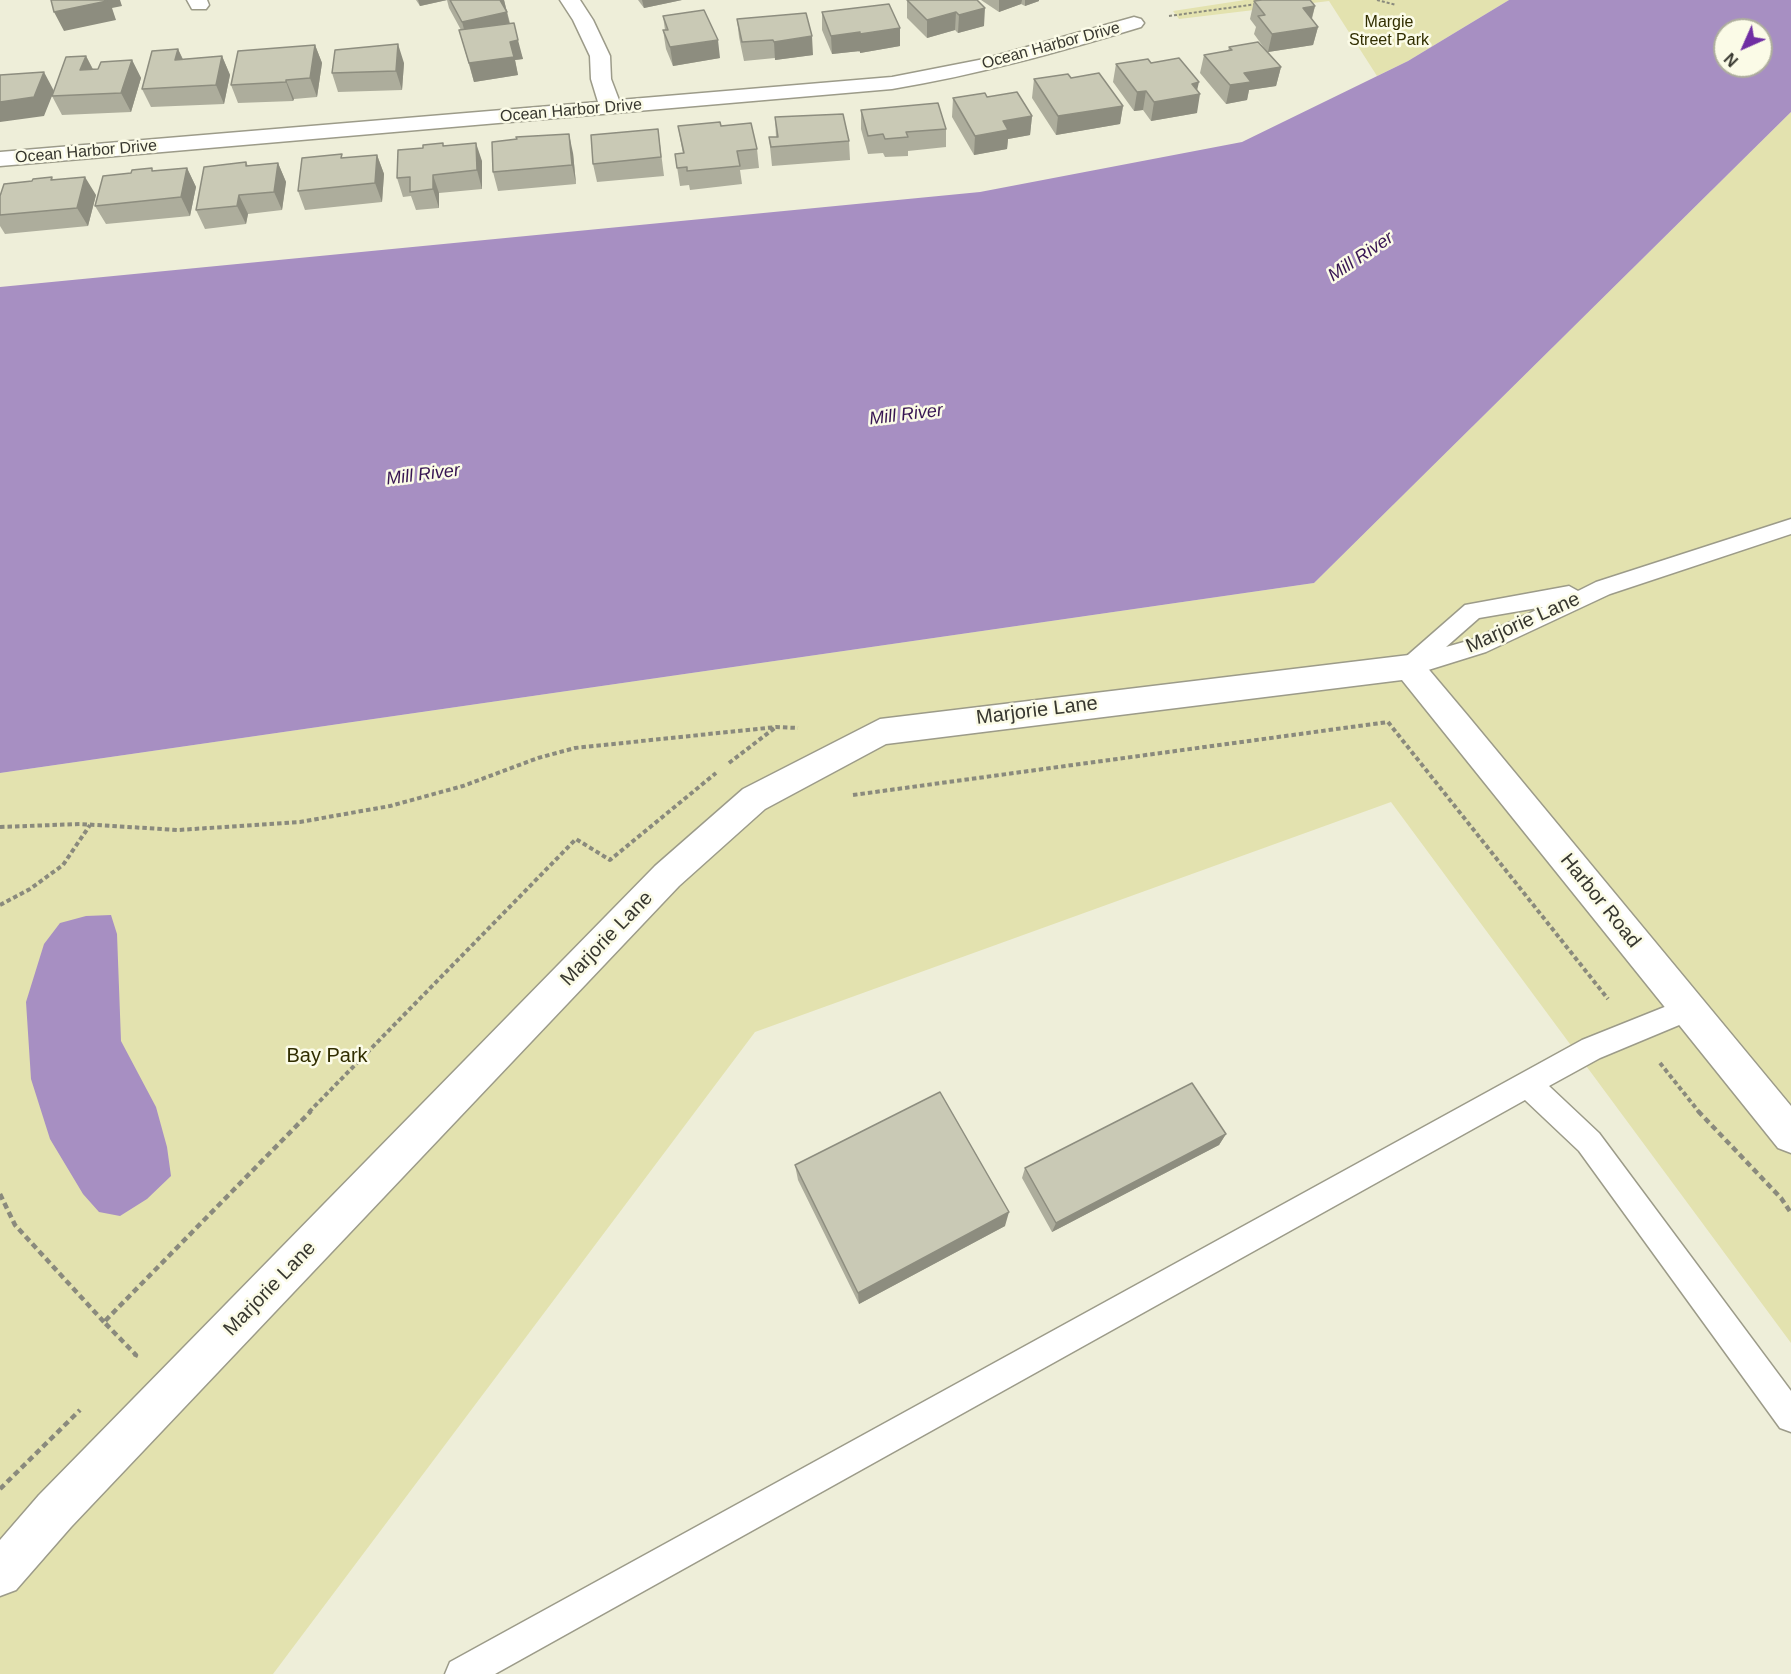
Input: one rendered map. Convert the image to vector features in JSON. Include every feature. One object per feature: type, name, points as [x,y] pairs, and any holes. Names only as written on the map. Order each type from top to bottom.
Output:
[{"type":"street","points":[[570,0],[583,20],[600,56],[601,79],[611,108]]},
{"type":"street","name":"Ocean Harbor Drive","points":[[0,159],[611,108],[934,77],[1068,43],[1134,23]]},
{"type":"street","name":"Marjorie Lane","points":[[0,1574],[64,1502],[667,876],[754,799],[880,732],[1408,667]]},
{"type":"street","name":"Harbor Road","points":[[1408,667],[1472,742],[1687,1010],[1791,1135]]},
{"type":"lane","name":"Marjorie Lane","points":[[1408,667],[1478,646],[1603,588],[1791,526]]},
{"type":"lane","name":"Marjorie Lane","points":[[1408,667],[1473,611],[1603,588]]},
{"type":"lane","points":[[462,1674],[1591,1049],[1687,1010]]},
{"type":"lane","points":[[1528,1084],[1589,1142],[1791,1417]]},
{"type":"path","points":[[1377,0],[1396,6]]},
{"type":"path","points":[[1134,23],[1197,11],[1261,4]]},
{"type":"path","points":[[842,796],[1388,722],[1608,999]]},
{"type":"path","points":[[0,827],[91,824],[178,830],[300,822],[390,806],[464,786],[537,758],[575,748],[776,728],[799,728]]},
{"type":"path","points":[[104,1322],[576,839],[610,860],[707,780],[776,728]]},
{"type":"path","points":[[707,780],[754,799]]},
{"type":"path","points":[[0,905],[30,889],[63,865],[91,824]]},
{"type":"path","points":[[1660,1063],[1700,1113],[1780,1198],[1791,1213]]},
{"type":"path","points":[[0,1194],[15,1226],[136,1355],[128,1363]]},
{"type":"path","points":[[0,1489],[85,1405]]},
{"type":"green space","name":"Margie Street Park","points":[[1245,0],[1509,0],[1408,61],[1377,76],[1329,1],[1179,19],[1173,11]]},
{"type":"green space","name":"Bay Park","points":[[1791,112],[1791,1343],[1391,802],[755,1032],[273,1674],[0,1674],[0,773],[1314,583]]},
{"type":"water","name":"Mill River","points":[[1509,0],[1791,0],[1791,112],[1314,583],[0,773],[0,287],[980,192],[1242,142],[1408,61]]},
{"type":"water","points":[[111,915],[117,934],[121,1041],[156,1107],[167,1147],[171,1176],[147,1199],[120,1216],[99,1212],[83,1194],[50,1139],[31,1079],[26,1002],[44,944],[60,923],[86,916]]},
{"type":"building","points":[[51,0],[106,0],[107,1],[54,12]]},
{"type":"building","points":[[450,0],[500,0],[507,12],[462,22]]},
{"type":"building","points":[[907,0],[977,0],[985,8],[959,15],[956,12],[927,20]]},
{"type":"building","points":[[1310,0],[1315,6],[1303,8],[1318,27],[1272,34],[1258,16],[1265,15],[1254,1]]},
{"type":"building","points":[[889,4],[900,28],[831,36],[822,12]]},
{"type":"building","points":[[704,10],[718,40],[670,47],[663,30],[668,30],[663,16]]},
{"type":"building","points":[[806,13],[812,36],[774,42],[773,40],[742,42],[737,19]]},
{"type":"building","points":[[514,23],[518,40],[510,42],[514,57],[469,63],[459,30]]},
{"type":"building","points":[[1258,42],[1281,67],[1244,73],[1251,82],[1230,85],[1204,55],[1232,50],[1229,47]]},
{"type":"building","points":[[398,44],[396,71],[332,73],[335,50]]},
{"type":"building","points":[[315,45],[310,78],[286,80],[286,82],[231,85],[238,51]]},
{"type":"building","points":[[178,49],[175,60],[222,56],[216,85],[142,89],[152,51]]},
{"type":"building","points":[[86,56],[80,70],[98,69],[101,62],[132,60],[121,93],[52,96],[66,57]]},
{"type":"building","points":[[1179,58],[1199,82],[1192,84],[1200,94],[1154,102],[1146,91],[1137,92],[1116,64],[1148,59],[1151,63]]},
{"type":"building","points":[[44,72],[34,97],[0,102],[0,75]]},
{"type":"building","points":[[1099,73],[1123,106],[1058,116],[1034,79],[1068,74],[1071,78]]},
{"type":"building","points":[[1017,92],[1032,116],[1003,121],[1008,130],[975,136],[953,98],[985,93],[987,97]]},
{"type":"building","points":[[938,103],[946,129],[906,132],[908,137],[885,139],[883,134],[868,136],[861,110]]},
{"type":"building","points":[[843,114],[849,141],[771,147],[769,137],[778,137],[775,117]]},
{"type":"building","points":[[720,122],[721,126],[751,123],[757,149],[737,151],[740,166],[687,171],[687,167],[677,168],[675,154],[684,153],[678,126]]},
{"type":"building","points":[[658,129],[661,157],[593,164],[591,135]]},
{"type":"building","points":[[569,134],[572,165],[493,172],[492,142],[517,139],[516,137]]},
{"type":"building","points":[[443,143],[443,146],[476,143],[477,170],[433,175],[433,189],[410,192],[410,177],[397,178],[398,150],[423,148],[423,145]]},
{"type":"building","points":[[342,154],[341,158],[377,155],[375,183],[298,191],[302,158]]},
{"type":"building","points":[[246,162],[246,166],[278,163],[274,192],[239,195],[237,206],[196,210],[204,167]]},
{"type":"building","points":[[152,168],[152,171],[187,168],[181,197],[95,206],[103,176]]},
{"type":"building","points":[[52,177],[51,180],[85,177],[77,208],[0,215],[0,196],[4,184]]},
{"type":"building","points":[[1192,1083],[1226,1134],[1056,1223],[1025,1168]]},
{"type":"building","points":[[940,1092],[1009,1212],[858,1293],[795,1165]]}]
